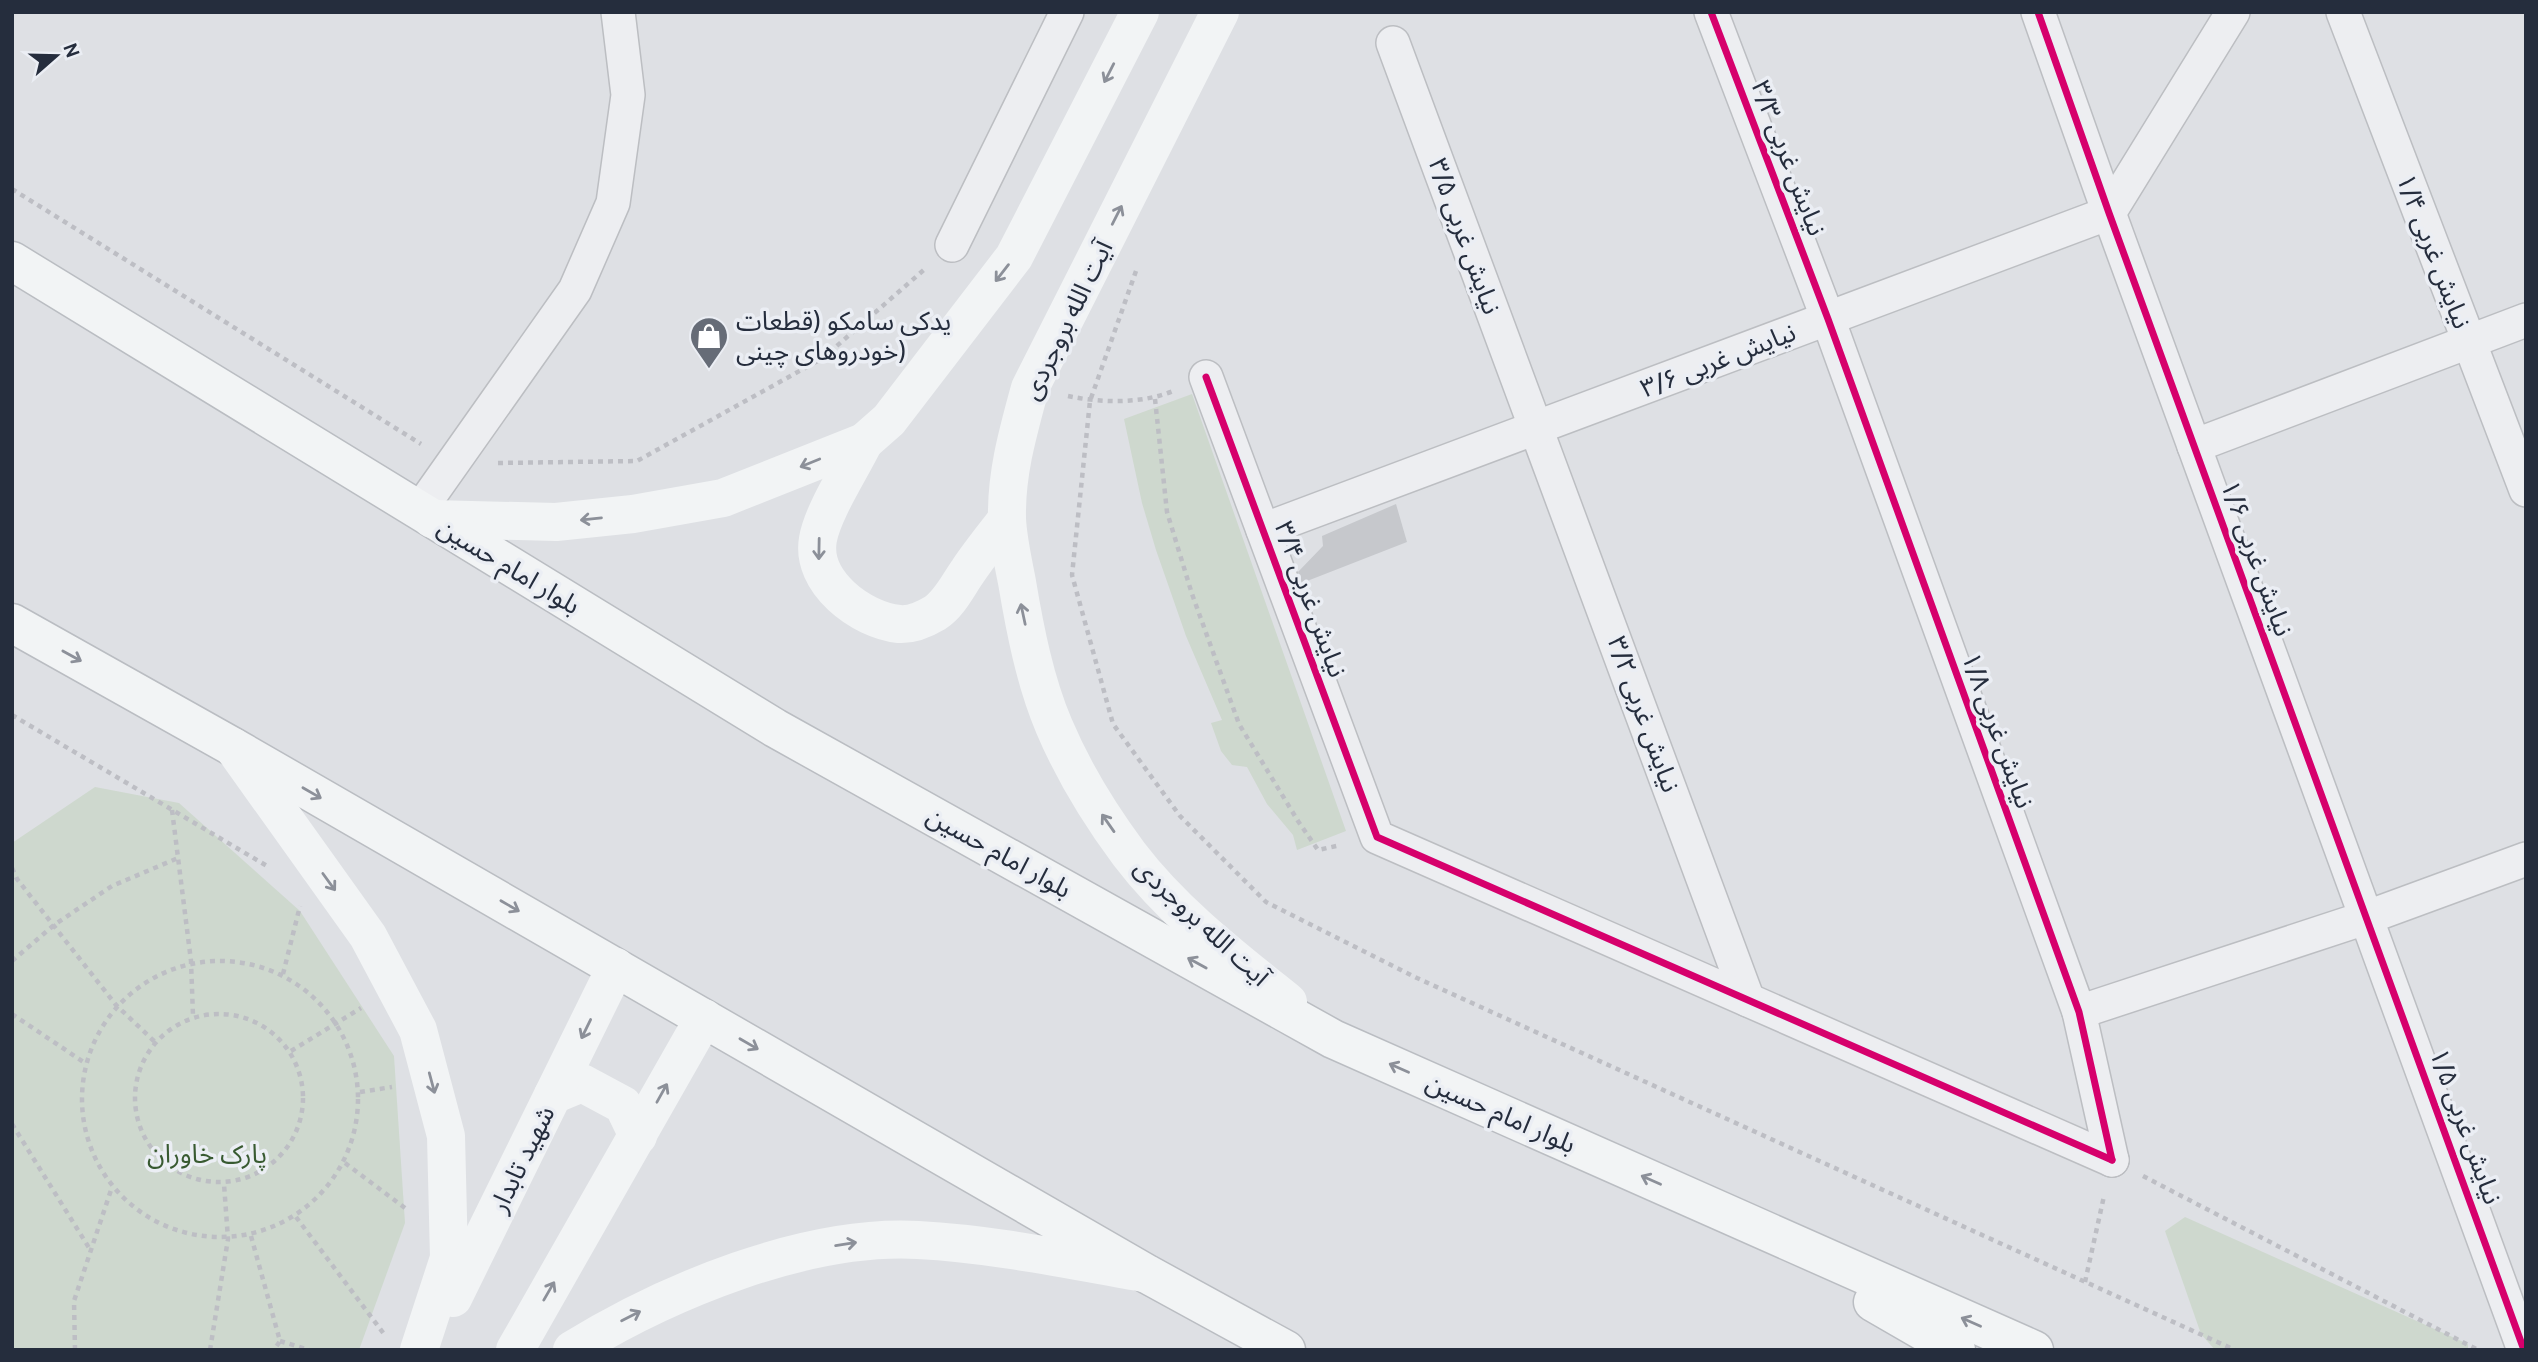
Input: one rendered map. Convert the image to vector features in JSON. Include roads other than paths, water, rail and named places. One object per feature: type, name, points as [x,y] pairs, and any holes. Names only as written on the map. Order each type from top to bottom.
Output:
[{"type":"main road","points":[[425,515],[556,522],[633,514],[723,498],[864,442],[889,420],[1014,257],[1140,12]]},
{"type":"main road","name":"آیت الله بروجردی","points":[[1220,12],[1030,388],[1012,455],[1007,519],[1023,617],[1044,694],[1054,725],[1101,813],[1130,855],[1168,898],[1217,944],[1333,1039]]},
{"type":"main road","name":"بلوار امام حسین","points":[[12,261],[775,728],[1333,1039],[2034,1350]]},
{"type":"main road","points":[[864,442],[826,519],[818,539],[817,552],[819,566],[828,582],[859,609],[901,624],[922,620],[938,611],[1007,519]]},
{"type":"main road","points":[[12,623],[233,747],[1147,1274],[1286,1350]]},
{"type":"main road","points":[[233,747],[368,936],[418,1030],[446,1136],[449,1258],[419,1350]]},
{"type":"main road","name":"شهید تابدار","points":[[427,1350],[616,967]]},
{"type":"main road","points":[[515,1350],[704,1018]]},
{"type":"main road","points":[[553,1095],[582,1083],[623,1105],[638,1136]]},
{"type":"main road","points":[[1689,1197],[1956,1350]]},
{"type":"main road","points":[[572,1350],[612,1325],[657,1303],[781,1258],[848,1243],[915,1240],[991,1247],[1147,1274]]},
{"type":"street","points":[[425,515],[575,290],[613,203],[628,95],[618,12]]},
{"type":"street","points":[[952,245],[1067,12]]},
{"type":"street","name":"نیایش غربی ۳/۳","points":[[1711,12],[1828,319]]},
{"type":"street","name":"نیایش غربی ۱/۶","points":[[2038,12],[2109,213],[2368,917]]},
{"type":"street","points":[[2109,213],[2233,12]]},
{"type":"street","name":"نیایش غربی ۱/۴","points":[[2343,12],[2526,489]]},
{"type":"street","name":"نیایش غربی ۳/۵","points":[[1394,43],[1536,429]]},
{"type":"street","name":"نیایش غربی ۳/۶","points":[[1263,530],[2109,213]]},
{"type":"street","name":"نیایش غربی ۱/۸","points":[[1748,1000],[2112,1160],[2080,1012],[1919,576],[1828,319]]},
{"type":"street","points":[[2194,446],[2526,320]]},
{"type":"street","name":"نیایش غربی ۳/۴","points":[[1206,377],[1377,836],[1748,1000]]},
{"type":"street","name":"نیایش غربی ۳/۲","points":[[1536,429],[1636,691],[1748,1000]]},
{"type":"street","points":[[2080,1012],[2368,917],[2526,859]]},
{"type":"street","name":"نیایش غربی ۱/۵","points":[[2368,917],[2524,1350]]},
{"type":"place","name":"یدکی سامکو (قطعات خودروهای چینی)","points":[[709,370]]},
{"type":"park label","name":"پارک خاوران","points":[[207,1154]]}]
